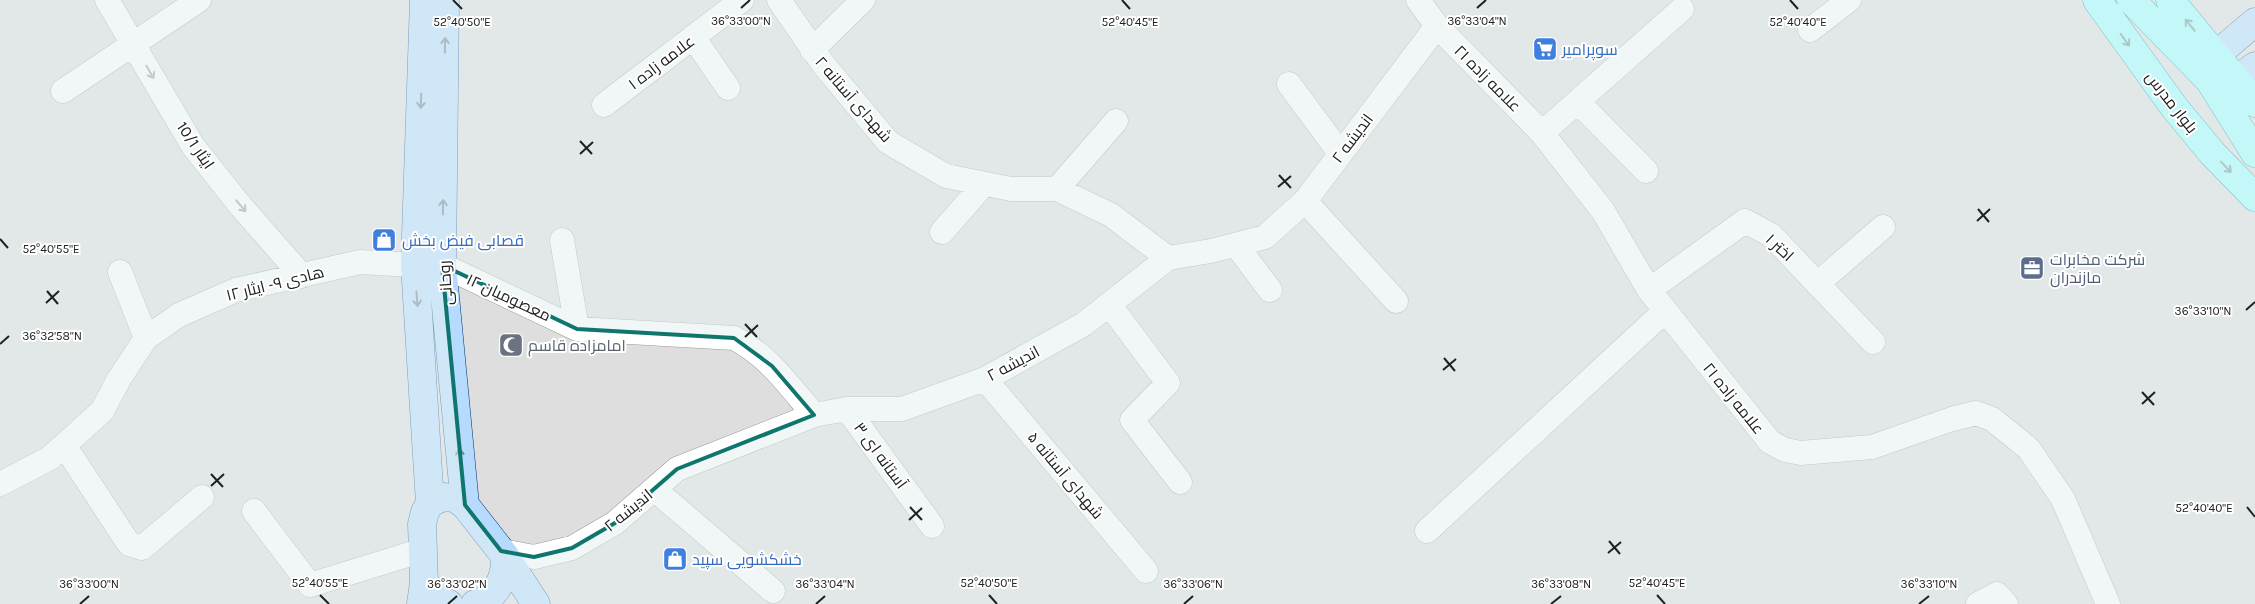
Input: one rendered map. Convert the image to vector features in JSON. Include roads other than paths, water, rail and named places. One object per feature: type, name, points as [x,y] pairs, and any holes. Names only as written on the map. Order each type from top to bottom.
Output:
[{"type":"main road","name":"روحانی","points":[[424,0],[415,265],[430,502]]},
{"type":"main road","name":"روحانی","points":[[446,0],[442,266],[465,505]]},
{"type":"main road","name":"بلوار مدرس","points":[[2096,0],[2174,107],[2212,152],[2255,197]]},
{"type":"main road","points":[[2131,0],[2229,71],[2255,153]]},
{"type":"main road","points":[[2170,0],[2255,103]]},
{"type":"main road","points":[[2229,71],[2255,22]]},
{"type":"main road","points":[[449,604],[423,593],[422,524],[430,502],[443,497],[455,498],[465,505],[503,553],[536,604]]},
{"type":"main road","points":[[480,603],[490,596],[503,578],[503,553]]},
{"type":"street","name":"ایثار 10/1","points":[[107,0],[193,146],[239,204],[302,276]]},
{"type":"street","points":[[63,91],[133,42],[199,0]]},
{"type":"street","name":"علامه زاده ۱","points":[[604,105],[742,0]]},
{"type":"street","name":"شهدای آستانه ۲","points":[[779,0],[812,50],[888,142],[946,176],[1012,189],[1057,189],[1111,215],[1168,258]]},
{"type":"street","points":[[812,50],[863,0]]},
{"type":"street","name":"علامه زاده ۲۱","points":[[1418,0],[1437,26],[1542,133],[1603,211],[1649,290],[1770,442],[1785,450],[1801,453],[1872,447],[1952,419],[1976,413],[1992,419],[2028,448],[2063,499],[2092,564],[2100,601]]},
{"type":"street","points":[[1810,30],[1849,0]]},
{"type":"street","points":[[1542,133],[1682,9]]},
{"type":"street","name":"اندیشه ۲","points":[[503,553],[534,557],[572,548],[616,524],[677,468],[814,415],[847,409],[902,409],[985,379],[1084,324],[1168,258],[1236,245],[1265,237],[1305,201],[1437,26]]},
{"type":"street","points":[[693,37],[728,88]]},
{"type":"street","points":[[1289,84],[1340,153]]},
{"type":"street","points":[[1578,102],[1646,171]]},
{"type":"street","points":[[1057,189],[1116,121]]},
{"type":"street","points":[[942,232],[984,184]]},
{"type":"street","points":[[1305,201],[1396,301]]},
{"type":"street","name":"اختر ۱","points":[[1649,290],[1745,221],[1771,236],[1873,342]]},
{"type":"street","points":[[1817,284],[1883,227]]},
{"type":"street","points":[[562,240],[577,329]]},
{"type":"street","points":[[1236,245],[1270,290]]},
{"type":"street","name":"هادی ۹- ایثار ۱۲","points":[[0,484],[50,458],[102,411],[119,379],[146,338],[179,315],[236,290],[360,262],[415,265]]},
{"type":"street","name":"معصومیان ۱۲","points":[[442,266],[577,329],[734,338],[751,346],[772,366],[814,415]]},
{"type":"street","points":[[120,272],[146,338]]},
{"type":"street","points":[[1109,304],[1168,383],[1132,420],[1180,482]]},
{"type":"street","points":[[1427,531],[1666,311]]},
{"type":"street","name":"شهدای آستانه ۵","points":[[985,379],[1146,571]]},
{"type":"street","name":"آستانه ای ۳","points":[[847,409],[932,526]]},
{"type":"street","points":[[64,445],[129,544],[142,548],[202,497]]},
{"type":"street","points":[[654,488],[773,591]]},
{"type":"street","points":[[254,511],[310,585],[423,550]]},
{"type":"street","points":[[1978,604],[1997,594],[2006,604]]},
{"type":"place","name":"سوپرامیر","points":[[1545,49]]},
{"type":"place","name":"قصابی فیض بخش","points":[[384,240]]},
{"type":"place","name":"شرکت مخابرات مازندران","points":[[2032,268]]},
{"type":"place","name":"امامزاده قاسم","points":[[511,345]]},
{"type":"place","name":"خشکشویی سپید","points":[[675,559]]}]
